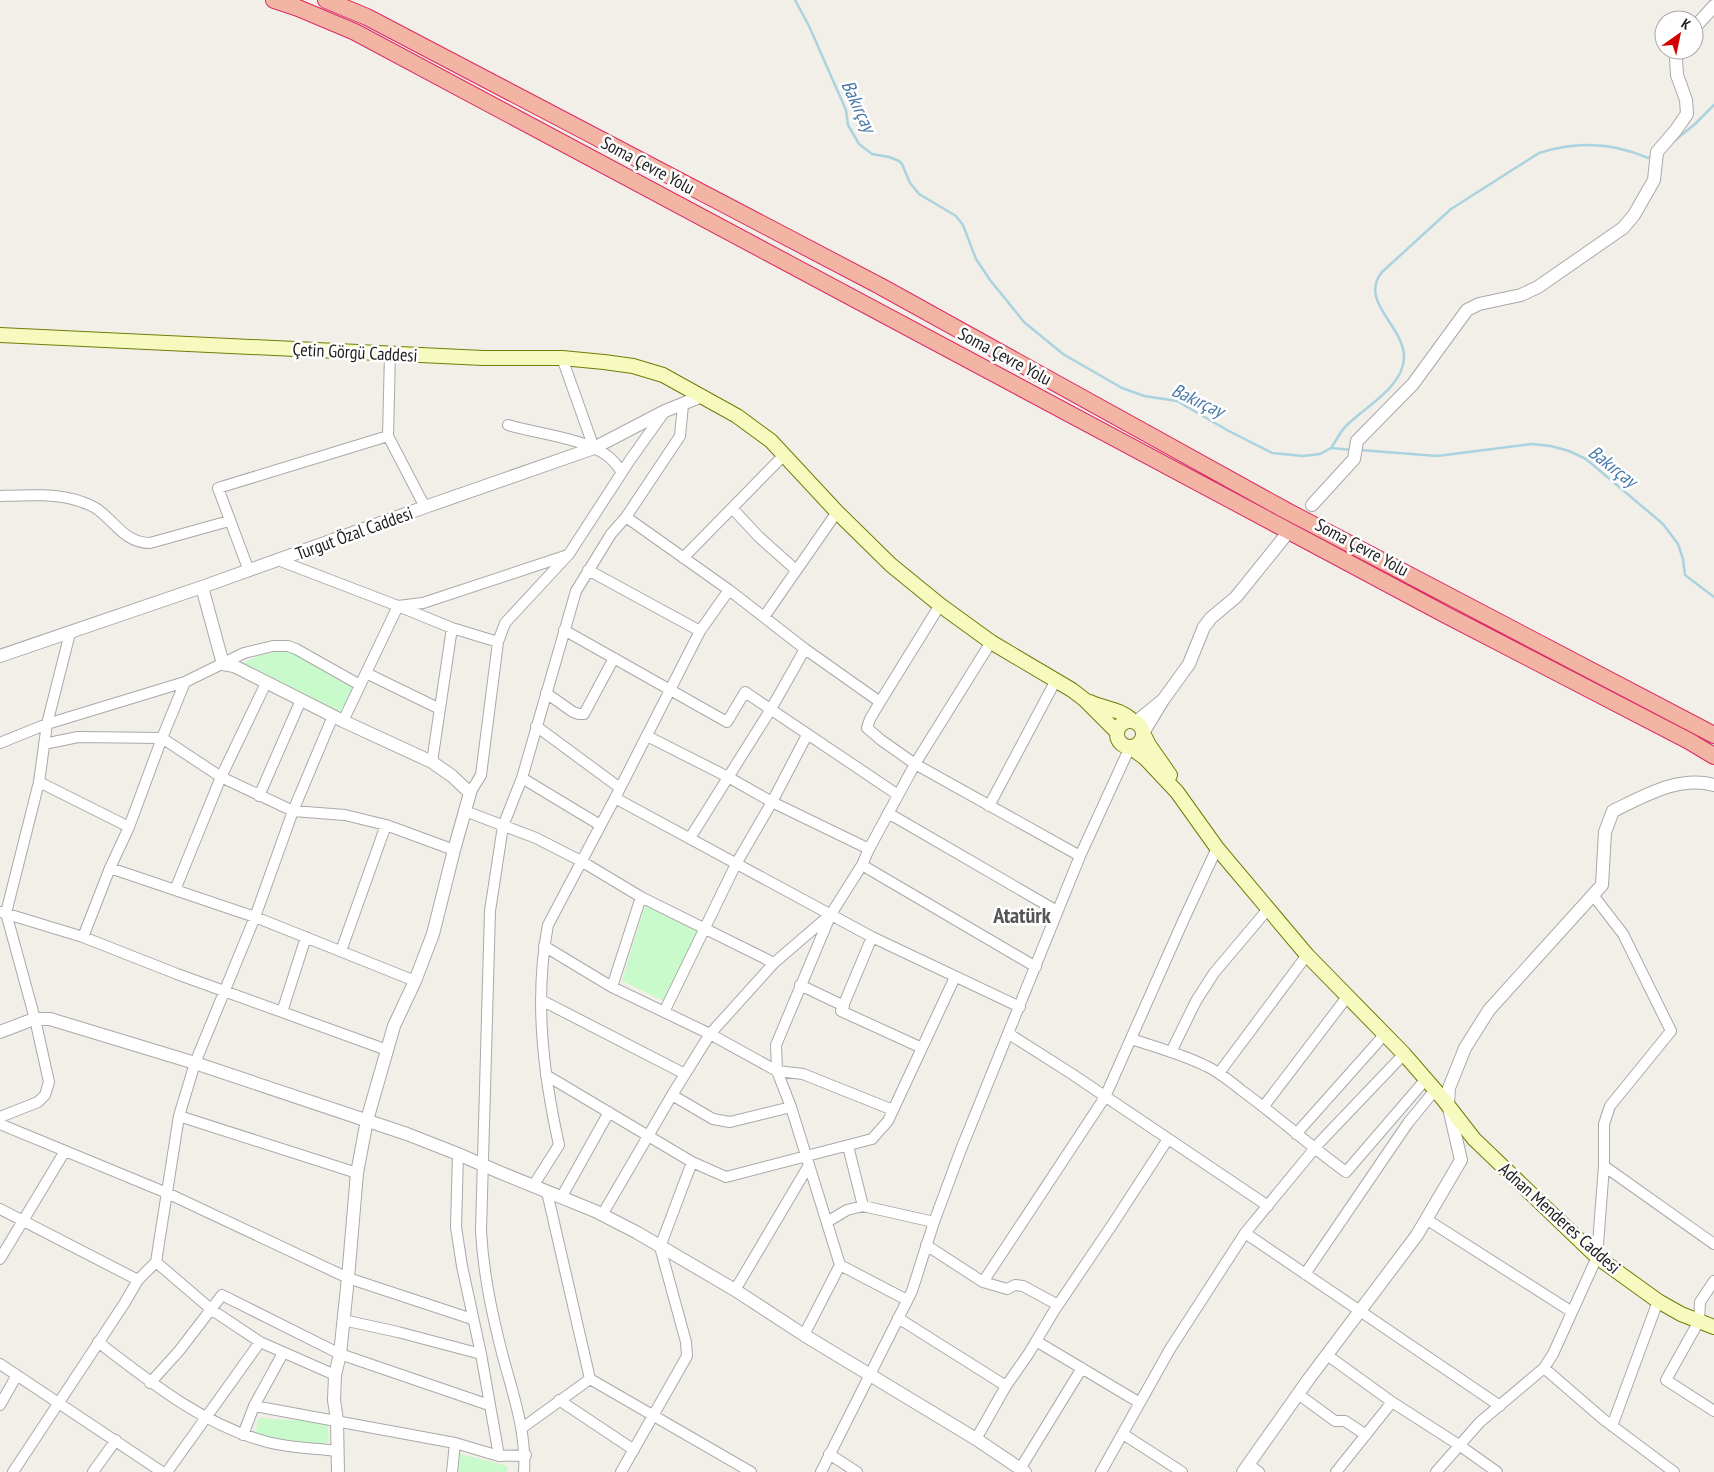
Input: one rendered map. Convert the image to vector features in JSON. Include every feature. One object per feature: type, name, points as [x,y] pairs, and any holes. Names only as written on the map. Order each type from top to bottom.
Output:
[{"type":"highway","name":"Soma Çevre Yolu","points":[[274,0],[355,32],[1446,615],[1689,741],[1714,756]]},
{"type":"highway","name":"Soma Çevre Yolu","points":[[326,0],[367,17],[880,286],[1276,505],[1714,735]]},
{"type":"main road","name":"Çetin Görgü Caddesi","points":[[0,335],[483,358],[562,358],[633,366],[663,375],[737,416],[771,441],[891,565],[991,642],[1056,680],[1085,700]]},
{"type":"main road","points":[[1085,700],[1105,708],[1118,710],[1137,725],[1172,779],[1177,792]]},
{"type":"main road","points":[[1085,700],[1117,732],[1119,741],[1145,758],[1177,792]]},
{"type":"main road","points":[[1117,732],[1121,724],[1128,721],[1137,725]]},
{"type":"main road","points":[[1130,747],[1141,741],[1137,725]]},
{"type":"main road","name":"Adnan Menderes Caddesi","points":[[1177,792],[1217,848],[1307,955],[1404,1054],[1448,1104],[1474,1139],[1597,1256],[1658,1301],[1681,1314],[1714,1327]]},
{"type":"street","points":[[1704,17],[1714,6]]},
{"type":"street","points":[[1312,505],[1354,459],[1357,441],[1413,384],[1468,310],[1480,304],[1521,296],[1538,287],[1623,228],[1634,215],[1654,180],[1657,152],[1687,114],[1686,100],[1677,75],[1676,60]]},
{"type":"street","points":[[390,353],[388,436],[425,507]]},
{"type":"street","points":[[562,358],[594,448]]},
{"type":"street","name":"Turgut Özal Caddesi","points":[[0,656],[249,571],[594,448],[665,411],[702,396]]},
{"type":"street","points":[[524,1472],[526,1455],[522,1428],[498,1340],[483,1264],[480,1231],[490,911],[503,826],[522,778],[576,591],[611,534],[626,517],[680,436],[683,405]]},
{"type":"street","points":[[338,1472],[337,1420],[334,1400],[335,1375],[340,1354],[357,1173],[367,1120],[394,1026],[416,981],[433,934],[470,793],[481,775],[498,642],[505,623],[569,554],[622,472],[665,411]]},
{"type":"street","points":[[508,425],[572,440],[594,448],[609,458],[622,472]]},
{"type":"street","points":[[249,571],[218,488],[388,436]]},
{"type":"street","points":[[683,558],[784,455]]},
{"type":"street","points":[[0,496],[33,495],[82,502],[102,512],[122,533],[141,543],[150,543],[229,521]]},
{"type":"street","points":[[732,508],[759,537],[796,570]]},
{"type":"street","points":[[764,617],[838,512]]},
{"type":"street","points":[[626,517],[729,590],[804,649],[880,702]]},
{"type":"street","points":[[1137,725],[1163,700],[1184,672],[1192,659],[1204,627],[1211,618],[1236,597],[1286,535]]},
{"type":"street","points":[[398,606],[423,603],[569,554]]},
{"type":"street","points":[[278,560],[452,628],[498,642]]},
{"type":"street","points":[[588,570],[700,631]]},
{"type":"street","points":[[202,587],[223,664]]},
{"type":"street","points":[[533,1186],[559,1145],[548,1097],[541,1021],[544,946],[548,925],[700,631],[729,590]]},
{"type":"street","points":[[940,604],[880,702],[867,728],[915,764],[1080,856]]},
{"type":"street","points":[[13,1472],[138,1280],[156,1262],[179,1116],[195,1063],[255,916],[293,811],[338,719],[360,685],[398,606]]},
{"type":"street","points":[[432,762],[452,628]]},
{"type":"street","points":[[564,630],[727,722],[745,692],[898,795]]},
{"type":"street","points":[[0,1117],[38,1102],[45,1095],[49,1082],[35,1019],[3,912],[39,782],[47,724],[70,633]]},
{"type":"street","points":[[907,1300],[840,1265],[791,1107],[777,1071],[776,1045],[831,914],[862,865],[915,764],[991,642]]},
{"type":"street","points":[[0,743],[47,724],[185,682],[244,653],[273,646],[288,646],[360,685]]},
{"type":"street","points":[[690,838],[771,709],[804,649]]},
{"type":"street","points":[[546,694],[574,712],[584,714],[614,658]]},
{"type":"street","points":[[223,664],[234,666],[338,719],[432,762],[452,776],[470,793]]},
{"type":"street","points":[[366,673],[440,709]]},
{"type":"street","points":[[989,806],[1056,680]]},
{"type":"street","points":[[83,937],[110,868],[129,827],[185,682]]},
{"type":"street","points":[[175,890],[221,777],[266,683]]},
{"type":"street","points":[[259,796],[301,700]]},
{"type":"street","points":[[536,726],[620,788]]},
{"type":"street","points":[[664,1012],[736,864],[808,735]]},
{"type":"street","points":[[647,736],[728,777],[772,802],[869,849]]},
{"type":"street","points":[[44,744],[78,737],[162,738],[221,777],[293,811],[345,815],[386,825],[454,850]]},
{"type":"street","points":[[821,1472],[912,1291],[934,1222],[1057,911],[1130,747]]},
{"type":"street","points":[[522,778],[600,825]]},
{"type":"street","points":[[39,782],[129,827]]},
{"type":"street","points":[[1250,1469],[1298,1394],[1417,1235],[1461,1160],[1448,1104],[1449,1088],[1465,1048],[1489,1010],[1602,885],[1606,832],[1614,811],[1666,787],[1685,782],[1714,785]]},
{"type":"street","points":[[615,798],[872,937],[1020,1007]]},
{"type":"street","points":[[465,811],[536,838],[581,861],[642,897],[774,963]]},
{"type":"street","points":[[888,813],[1057,911]]},
{"type":"street","points":[[341,951],[386,825]]},
{"type":"street","points":[[983,1282],[1105,1097],[1217,848]]},
{"type":"street","points":[[862,865],[1036,967]]},
{"type":"street","points":[[110,868],[255,916],[416,981]]},
{"type":"street","points":[[1436,1472],[1480,1422],[1544,1368],[1553,1354],[1597,1256],[1604,1166],[1604,1124],[1610,1106],[1671,1031],[1623,934],[1593,895]]},
{"type":"street","points":[[612,987],[642,897]]},
{"type":"street","points":[[1171,1052],[1196,1001],[1214,973],[1268,908]]},
{"type":"street","points":[[3,912],[83,937],[177,974],[387,1050]]},
{"type":"street","points":[[602,1215],[710,1034],[774,963],[831,914]]},
{"type":"street","points":[[282,1012],[306,937]]},
{"type":"street","points":[[872,937],[841,1011],[922,1048]]},
{"type":"street","points":[[544,946],[612,987],[710,1034],[777,1071],[802,1074],[893,1110]]},
{"type":"street","points":[[1219,1073],[1307,955]]},
{"type":"street","points":[[546,1075],[692,1162],[726,1177],[807,1161],[872,1139],[888,1121],[956,977]]},
{"type":"street","points":[[800,985],[844,1006]]},
{"type":"street","points":[[1264,1106],[1347,997]]},
{"type":"street","points":[[541,1000],[685,1074]]},
{"type":"street","points":[[0,1032],[35,1019],[50,1018],[195,1063],[367,1120],[458,1154],[602,1215],[636,1232],[735,1290],[804,1335],[976,1439],[1023,1470],[1082,1368]]},
{"type":"street","points":[[1009,1034],[1072,1074],[1268,1206]]},
{"type":"street","points":[[1296,1134],[1385,1034]]},
{"type":"street","points":[[1131,1038],[1207,1066],[1219,1073],[1264,1106],[1314,1149],[1346,1172],[1431,1084]]},
{"type":"street","points":[[1101,1472],[1183,1326],[1245,1233],[1314,1149],[1404,1054]]},
{"type":"street","points":[[1305,1274],[1408,1123],[1431,1084]]},
{"type":"street","points":[[672,1095],[714,1119],[730,1122],[791,1107]]},
{"type":"street","points":[[561,1198],[609,1112]]},
{"type":"street","points":[[179,1116],[357,1173]]},
{"type":"street","points":[[0,1124],[167,1193],[348,1278],[472,1319]]},
{"type":"street","points":[[976,1439],[1006,1386],[1168,1138]]},
{"type":"street","points":[[848,1146],[863,1206]]},
{"type":"street","points":[[0,1259],[65,1151]]},
{"type":"street","points":[[458,1154],[456,1227],[499,1456]]},
{"type":"street","points":[[735,1290],[807,1161]]},
{"type":"street","points":[[621,1472],[687,1356],[686,1342],[660,1247],[692,1162]]},
{"type":"street","points":[[1604,1166],[1714,1244]]},
{"type":"street","points":[[547,1192],[590,1379],[751,1472]]},
{"type":"street","points":[[826,1222],[847,1210],[863,1206],[934,1222]]},
{"type":"street","points":[[0,1209],[138,1280]]},
{"type":"street","points":[[1426,1219],[1572,1312]]},
{"type":"street","points":[[1245,1233],[1500,1406]]},
{"type":"street","points":[[926,1245],[983,1282],[1008,1289],[1015,1285],[1023,1286],[1058,1306]]},
{"type":"street","points":[[156,1262],[212,1310],[260,1342],[335,1375]]},
{"type":"street","points":[[804,1335],[840,1265]]},
{"type":"street","points":[[1714,1281],[1700,1302],[1699,1321],[1666,1380],[1714,1411]]},
{"type":"street","points":[[150,1382],[179,1351],[222,1295],[340,1354],[489,1405]]},
{"type":"street","points":[[1612,1426],[1658,1301]]},
{"type":"street","points":[[898,1318],[1006,1386]]},
{"type":"street","points":[[343,1320],[398,1332],[481,1354]]},
{"type":"street","points":[[1036,1341],[1140,1403]]},
{"type":"street","points":[[98,1342],[150,1382],[206,1417],[243,1435],[267,1442],[337,1451]]},
{"type":"street","points":[[167,1472],[260,1342]]},
{"type":"street","points":[[243,1435],[254,1406],[283,1353]]},
{"type":"street","points":[[1327,1356],[1497,1472]]},
{"type":"street","points":[[0,1364],[162,1472]]},
{"type":"street","points":[[1544,1368],[1612,1426],[1671,1471]]},
{"type":"street","points":[[0,1405],[17,1375]]},
{"type":"street","points":[[522,1428],[590,1379]]},
{"type":"street","points":[[1298,1394],[1335,1422],[1345,1421],[1366,1435]]},
{"type":"street","points":[[559,1400],[634,1450]]},
{"type":"street","points":[[1336,1472],[1392,1402]]},
{"type":"street","points":[[254,1406],[455,1443],[499,1456],[526,1455]]},
{"type":"street","points":[[1123,1434],[1182,1472]]},
{"type":"street","points":[[93,1472],[116,1440]]},
{"type":"street","points":[[452,1472],[455,1443]]},
{"type":"street","points":[[829,1454],[857,1472]]},
{"type":"green space","points":[[285,650],[293,652],[354,687],[338,716],[239,665],[258,656]]},
{"type":"green space","points":[[645,905],[698,931],[666,1002],[622,981]]},
{"type":"green space","points":[[258,1418],[327,1422],[329,1440],[323,1445],[255,1437]]},
{"type":"green space","points":[[460,1454],[508,1466],[507,1472],[458,1472]]},
{"type":"waterway","name":"Bakırçay","points":[[795,0],[809,26],[846,110],[848,125],[859,144],[872,154],[899,161],[910,183],[919,194],[956,216],[963,225],[976,259],[990,280],[1024,322],[1063,354],[1122,388],[1144,396],[1177,401],[1272,453],[1303,456],[1320,454],[1331,448],[1352,450]]},
{"type":"waterway","points":[[1673,142],[1714,105]]},
{"type":"waterway","points":[[1331,448],[1346,426],[1390,387],[1402,368],[1404,358],[1402,346],[1398,335],[1379,304],[1375,294],[1376,283],[1382,272],[1451,209],[1539,153],[1553,149],[1567,146],[1594,145],[1621,149],[1648,158],[1652,156]]},
{"type":"waterway","name":"Bakırçay","points":[[1360,450],[1437,456],[1532,444],[1551,446],[1569,451],[1586,459],[1663,524],[1678,544],[1683,559],[1685,575],[1714,597]]},
{"type":"district","name":"Atatürk","points":[[1022,915]]}]
